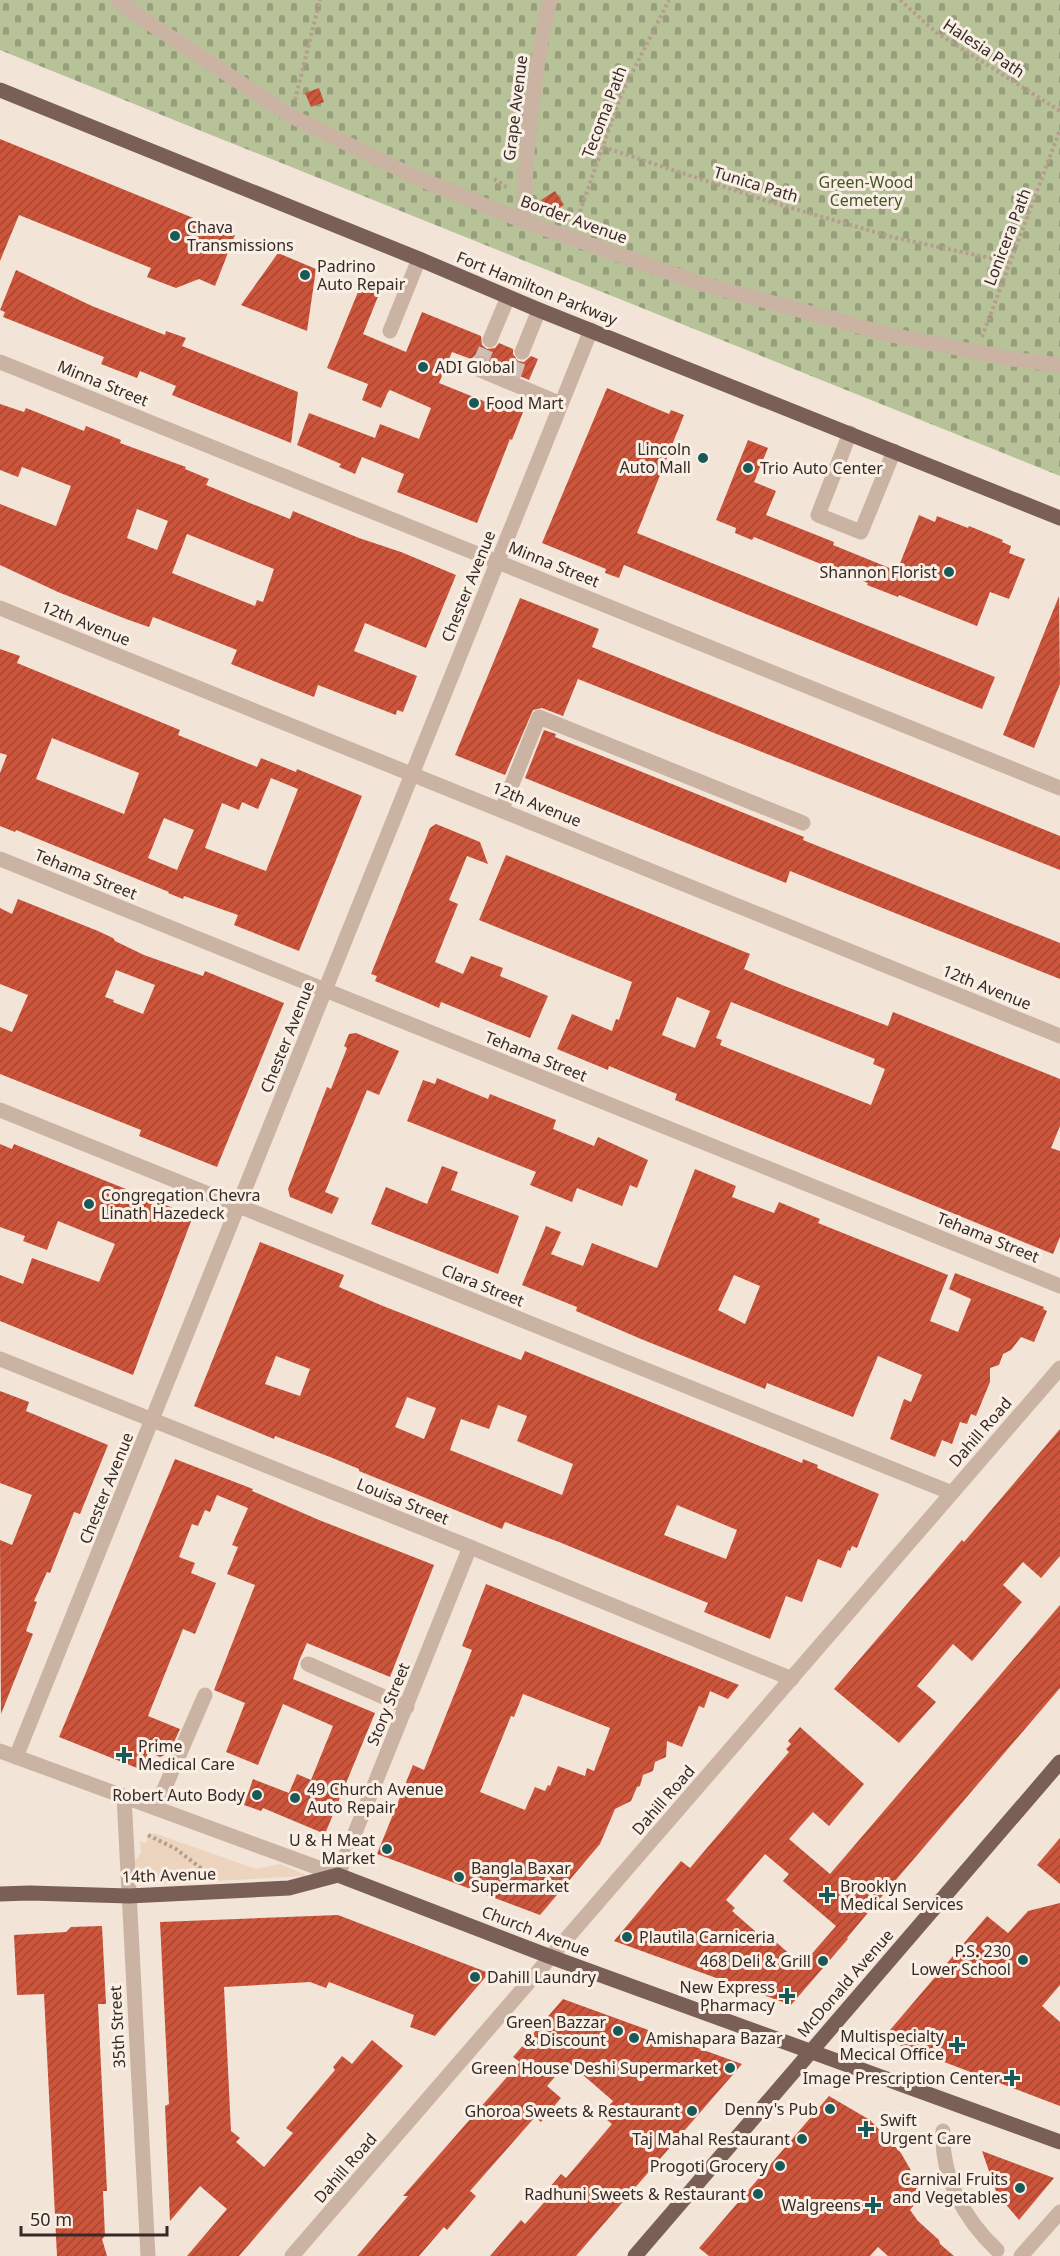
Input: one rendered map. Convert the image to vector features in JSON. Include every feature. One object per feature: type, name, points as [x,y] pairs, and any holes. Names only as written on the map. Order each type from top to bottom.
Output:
[{"type":"main road","name":"Fort Hamilton Parkway","points":[[0,90],[419,259],[539,310],[1060,518]]},
{"type":"main road","name":"McDonald Avenue","points":[[635,2256],[1060,1762]]},
{"type":"main road","name":"Church Avenue","points":[[338,1875],[551,1957],[1060,2142]]},
{"type":"main road","name":"14th Avenue","points":[[0,1894],[129,1896],[289,1888],[338,1875]]},
{"type":"street","name":"Border Avenue","points":[[118,0],[137,15],[291,116],[415,177],[523,221],[699,283],[891,335],[1060,365]]},
{"type":"street","name":"Grape Avenue","points":[[523,221],[526,156],[532,102],[550,0]]},
{"type":"street","points":[[390,331],[419,259]]},
{"type":"street","points":[[490,340],[507,297]]},
{"type":"street","points":[[522,352],[539,310]]},
{"type":"street","name":"Chester Avenue","points":[[16,1757],[591,330]]},
{"type":"street","name":"Minna Street","points":[[0,362],[1060,788]]},
{"type":"street","points":[[480,363],[478,369],[511,379],[561,404]]},
{"type":"street","points":[[850,433],[818,515],[861,532],[894,451]]},
{"type":"street","name":"12th Avenue","points":[[0,608],[1060,1036]]},
{"type":"street","points":[[502,809],[539,717],[803,823]]},
{"type":"street","name":"Tehama Street","points":[[0,859],[1060,1286]]},
{"type":"street","name":"Clara Street","points":[[0,1110],[952,1493]]},
{"type":"street","name":"Louisa Street","points":[[0,1359],[792,1679]]},
{"type":"street","name":"Dahill Road","points":[[292,2256],[1060,1368]]},
{"type":"street","name":"Story Street","points":[[338,1875],[470,1547]]},
{"type":"street","points":[[308,1664],[407,1707]]},
{"type":"street","points":[[156,1808],[205,1695]]},
{"type":"street","name":"Church Avenue","points":[[0,1751],[338,1875]]},
{"type":"street","name":"35th Street","points":[[123,1796],[148,2256]]},
{"type":"street","points":[[943,2131],[946,2162],[959,2203],[973,2224],[997,2250]]},
{"type":"street","points":[[1021,2256],[1060,2212]]},
{"type":"path","points":[[291,116],[320,0]]},
{"type":"path","name":"Tecoma Path","points":[[571,238],[621,95],[669,0]]},
{"type":"path","name":"Halesia Path","points":[[900,0],[937,33],[1060,111]]},
{"type":"path","name":"Lonicera Path","points":[[977,352],[1060,130]]},
{"type":"path","name":"Tunica Path","points":[[603,147],[835,221],[892,237],[1009,262]]},
{"type":"path","points":[[148,1835],[176,1849],[212,1876]]},
{"type":"green space","name":"Green-Wood Cemetery","points":[[0,0],[1060,0],[1060,476],[0,50]]},
{"type":"shaded area","points":[[154,1833],[256,1869],[280,1864],[305,1876],[137,1885],[135,1861],[141,1853],[140,1841],[146,1843],[148,1835]]},
{"type":"building","points":[[319,88],[324,102],[311,107],[305,93]]},
{"type":"building","points":[[0,139],[235,235],[215,286],[199,279],[176,288],[147,277],[151,268],[19,215],[0,261]]},
{"type":"building","points":[[555,191],[564,205],[549,214],[541,200]]},
{"type":"building","points":[[278,253],[316,269],[307,331],[241,305]]},
{"type":"building","points":[[16,270],[92,306],[165,335],[166,331],[186,338],[182,346],[298,392],[291,443],[172,395],[176,386],[140,371],[137,378],[101,364],[104,357],[3,317],[5,312],[0,310]]},
{"type":"building","points":[[360,287],[379,294],[363,334],[406,352],[422,312],[481,336],[482,345],[487,349],[495,348],[499,343],[513,349],[513,354],[518,361],[524,362],[531,356],[538,359],[529,380],[489,363],[488,357],[484,354],[477,354],[471,359],[452,352],[439,383],[496,406],[498,402],[523,412],[477,523],[397,492],[404,474],[362,457],[355,474],[339,467],[341,464],[297,445],[309,413],[375,438],[380,424],[419,439],[431,408],[390,390],[381,408],[362,400],[368,384],[327,368]]},
{"type":"building","points":[[607,388],[669,414],[671,410],[684,415],[637,533],[995,677],[982,709],[624,565],[619,578],[605,573],[606,569],[542,543]]},
{"type":"building","points":[[0,404],[24,412],[26,408],[84,431],[86,426],[121,440],[120,443],[186,467],[185,469],[209,479],[206,485],[290,519],[293,511],[456,575],[426,648],[365,623],[354,651],[417,676],[403,712],[397,710],[396,715],[318,685],[314,697],[231,664],[237,650],[153,617],[149,627],[126,619],[58,592],[0,565],[0,504],[56,526],[71,486],[22,467],[18,477],[0,470]],"holes":[[[137,509],[168,521],[157,550],[127,538]],[[187,534],[274,569],[263,602],[257,600],[255,606],[172,573]]]},
{"type":"building","points":[[748,440],[768,448],[754,482],[776,491],[766,515],[834,542],[833,545],[897,571],[919,515],[935,522],[937,516],[968,528],[969,526],[1003,540],[1002,542],[1011,546],[1009,553],[1025,559],[1009,599],[990,592],[977,626],[899,595],[898,597],[867,585],[868,583],[754,537],[752,540],[735,533],[736,528],[716,520]]},
{"type":"building","points":[[1059,596],[1060,684],[1034,748],[1003,735]]},
{"type":"building","points":[[520,598],[599,629],[592,647],[1060,836],[1060,870],[578,679],[563,716],[542,708],[533,710],[505,775],[455,755]]},
{"type":"building","points":[[0,649],[20,656],[17,663],[180,730],[178,735],[257,767],[261,758],[296,772],[297,769],[362,796],[299,951],[234,925],[238,915],[184,896],[183,899],[16,830],[15,832],[0,826],[0,773],[7,755],[0,753]],"holes":[[[52,738],[139,773],[124,814],[36,779]],[[271,778],[298,789],[266,871],[205,848],[222,803],[239,810],[242,802],[258,809]],[[164,818],[194,830],[177,870],[148,858]]]},
{"type":"building","points":[[544,730],[556,734],[555,737],[804,837],[803,840],[1060,943],[1060,979],[790,871],[786,883],[525,778]]},
{"type":"building","points":[[436,824],[480,842],[488,864],[467,856],[449,900],[458,904],[435,962],[463,974],[471,956],[503,968],[500,976],[548,996],[530,1038],[441,1002],[439,1008],[375,981],[377,976],[371,974],[430,828]]},
{"type":"building","points":[[506,855],[750,954],[744,969],[782,985],[888,1026],[893,1012],[1060,1079],[1060,1126],[1051,1148],[1060,1151],[1060,1237],[1053,1254],[675,1100],[677,1094],[609,1066],[608,1070],[557,1049],[572,1014],[612,1031],[616,1019],[619,1020],[632,982],[479,920]],"holes":[[[677,997],[710,1011],[695,1048],[662,1035]],[[731,1002],[875,1059],[873,1064],[885,1069],[871,1105],[720,1045],[722,1040],[716,1038]]]},
{"type":"building","points":[[18,899],[98,931],[144,955],[203,976],[205,971],[284,1003],[217,1167],[139,1136],[141,1130],[0,1074],[0,1027],[12,1032],[28,995],[0,984],[0,908],[12,914]],"holes":[[[116,970],[155,985],[143,1014],[105,997]]]},
{"type":"building","points":[[356,1033],[399,1051],[379,1095],[367,1090],[325,1192],[339,1198],[332,1214],[290,1197],[288,1189],[327,1087],[331,1089],[347,1048],[344,1046],[349,1034]]},
{"type":"building","points":[[437,1078],[488,1099],[490,1094],[556,1120],[553,1129],[594,1146],[598,1137],[648,1160],[637,1188],[630,1185],[622,1206],[577,1188],[572,1202],[530,1185],[536,1172],[407,1121],[423,1080],[435,1084]]},
{"type":"building","points":[[0,1144],[12,1149],[14,1144],[193,1216],[133,1375],[0,1321],[0,1275],[23,1284],[32,1258],[99,1282],[115,1244],[58,1221],[47,1250],[23,1241],[25,1236],[0,1227]]},
{"type":"building","points":[[442,1166],[458,1172],[451,1190],[519,1216],[498,1274],[371,1224],[386,1187],[427,1204]]},
{"type":"building","points":[[695,1169],[736,1186],[732,1197],[774,1213],[779,1202],[820,1219],[818,1223],[948,1275],[930,1321],[958,1332],[971,1299],[949,1289],[955,1273],[1044,1307],[1043,1309],[1047,1311],[1034,1342],[1021,1337],[1011,1350],[1003,1354],[999,1365],[990,1368],[990,1382],[976,1416],[971,1414],[967,1424],[960,1422],[952,1444],[942,1440],[935,1457],[890,1439],[904,1399],[911,1402],[922,1375],[878,1356],[853,1417],[767,1383],[765,1389],[641,1339],[576,1311],[577,1307],[522,1285],[546,1226],[561,1232],[551,1254],[583,1266],[592,1243],[657,1268]],"holes":[[[734,1275],[760,1286],[745,1324],[718,1310]]]},
{"type":"building","points":[[260,1242],[344,1275],[339,1287],[383,1306],[521,1360],[525,1351],[802,1463],[803,1459],[818,1465],[817,1468],[879,1494],[857,1548],[852,1546],[850,1551],[848,1550],[841,1568],[818,1559],[802,1602],[786,1596],[770,1639],[704,1612],[708,1603],[559,1542],[505,1522],[502,1529],[330,1457],[275,1436],[274,1439],[194,1406]],"holes":[[[276,1356],[310,1369],[300,1396],[265,1384]],[[407,1397],[436,1408],[424,1439],[395,1427]],[[498,1405],[527,1416],[517,1441],[573,1464],[562,1495],[450,1450],[461,1419],[489,1429]],[[677,1505],[737,1530],[726,1559],[664,1535]]]},
{"type":"building","points":[[0,1391],[29,1402],[26,1411],[108,1445],[80,1514],[74,1512],[50,1573],[47,1572],[34,1601],[37,1602],[26,1631],[33,1634],[1,1714],[0,1540],[12,1545],[32,1495],[0,1483]]},
{"type":"building","points":[[1060,1429],[1060,1556],[1041,1578],[1023,1562],[1003,1585],[1022,1602],[972,1661],[953,1644],[917,1686],[936,1702],[899,1743],[834,1689]]},
{"type":"building","points":[[175,1459],[253,1489],[252,1491],[319,1520],[434,1565],[390,1677],[307,1643],[299,1661],[293,1679],[375,1713],[325,1834],[263,1808],[261,1811],[244,1805],[253,1779],[289,1793],[297,1774],[311,1780],[333,1726],[283,1704],[258,1765],[226,1752],[245,1703],[214,1690],[255,1585],[227,1574],[238,1547],[232,1545],[248,1508],[217,1495],[210,1512],[205,1510],[198,1526],[192,1524],[179,1557],[195,1563],[191,1573],[216,1583],[195,1634],[183,1629],[148,1716],[180,1729],[169,1753],[160,1757],[149,1752],[142,1770],[59,1737]]},
{"type":"building","points":[[486,1584],[739,1685],[728,1699],[710,1691],[704,1708],[699,1706],[682,1747],[667,1741],[666,1757],[655,1762],[653,1771],[643,1775],[640,1786],[637,1787],[631,1801],[615,1809],[600,1844],[540,1915],[377,1854],[413,1765],[424,1770],[472,1650],[462,1646]],"holes":[[[523,1694],[610,1728],[594,1771],[587,1768],[585,1776],[558,1766],[550,1786],[548,1785],[545,1791],[535,1787],[525,1810],[480,1792],[511,1716],[514,1717]]]},
{"type":"building","points":[[1060,1605],[1060,1688],[791,2005],[614,1941],[681,1861],[690,1868],[789,1752],[786,1749],[791,1744],[788,1741],[800,1727],[864,1784],[829,1826],[813,1812],[789,1839],[830,1874]],"holes":[[[765,1854],[789,1874],[783,1881],[836,1926],[802,1965],[767,1934],[763,1938],[732,1911],[735,1908],[726,1900]]]},
{"type":"building","points":[[1060,1838],[1060,1884],[1037,1865]]},
{"type":"building","points":[[1060,1903],[1060,1985],[1042,2006],[1060,2022],[1060,2106],[894,2043],[890,2030],[987,1916],[1008,1933],[1028,1911]]},
{"type":"building","points":[[338,1915],[489,1973],[435,2036],[410,2027],[414,2015],[329,1982],[326,1988],[310,1982],[224,1987],[231,2131],[240,2138],[236,2142],[264,2167],[293,2133],[286,2128],[335,2070],[333,2067],[342,2056],[352,2064],[372,2040],[403,2066],[239,2256],[187,2256],[227,2209],[200,2186],[170,2221],[165,2106],[169,2104],[160,1922]]},
{"type":"building","points":[[102,1926],[106,2004],[98,2004],[107,2191],[103,2191],[105,2236],[102,2239],[107,2256],[57,2256],[44,1994],[17,1995],[14,1935],[66,1932],[71,1927]]},
{"type":"building","points":[[563,1999],[742,2064],[576,2256],[490,2256],[521,2220],[525,2224],[554,2191],[550,2187],[561,2174],[566,2178],[612,2124],[601,2115],[613,2101],[568,2062],[547,2086],[561,2098],[541,2122],[535,2117],[470,2191],[476,2196],[447,2230],[444,2227],[419,2256],[357,2256],[408,2196],[403,2196],[520,2062],[513,2057]]},
{"type":"building","points":[[829,2096],[870,2120],[901,2153],[913,2174],[921,2197],[910,2210],[918,2221],[939,2240],[940,2244],[954,2256],[888,2256],[878,2247],[870,2256],[709,2256],[699,2248]]},
{"type":"building","name":"Carnival Fruits and Vegetables","points":[[982,2151],[1054,2178],[1019,2220],[997,2194]]},
{"type":"tunnel","points":[[480,363],[490,340]]},
{"type":"tunnel","points":[[513,376],[522,352]]},
{"type":"place","name":"Chava Transmissions","points":[[175,236]]},
{"type":"place","name":"Padrino Auto Repair","points":[[305,275]]},
{"type":"place","name":"ADI Global","points":[[423,367]]},
{"type":"place","name":"Food Mart","points":[[474,403]]},
{"type":"place","name":"Lincoln Auto Mall","points":[[703,458]]},
{"type":"place","name":"Trio Auto Center","points":[[748,468]]},
{"type":"place","name":"Shannon Florist","points":[[949,572]]},
{"type":"place","name":"Congregation Chevra Linath Hazedeck","points":[[89,1204]]},
{"type":"place","name":"Prime Medical Care","points":[[124,1755]]},
{"type":"place","name":"Robert Auto Body","points":[[257,1795]]},
{"type":"place","name":"49 Church Avenue Auto Repair","points":[[295,1798]]},
{"type":"place","name":"U & H Meat Market","points":[[387,1849]]},
{"type":"place","name":"Bangla Baxar Supermarket","points":[[459,1877]]},
{"type":"place","name":"Brooklyn Medical Services","points":[[827,1895]]},
{"type":"place","name":"Plautila Carniceria","points":[[627,1937]]},
{"type":"place","name":"P.S. 230 Lower School","points":[[1023,1960]]},
{"type":"place","name":"468 Deli & Grill","points":[[823,1961]]},
{"type":"place","name":"Dahill Laundry","points":[[475,1977]]},
{"type":"place","name":"New Express Pharmacy","points":[[787,1996]]},
{"type":"place","name":"Green Bazzar & Discount","points":[[618,2031]]},
{"type":"place","name":"Amishapara Bazar","points":[[634,2038]]},
{"type":"place","name":"Multispecialty Mecical Office","points":[[957,2045]]},
{"type":"place","name":"Green House Deshi Supermarket","points":[[730,2068]]},
{"type":"place","name":"Image Prescription Center","points":[[1012,2078]]},
{"type":"place","name":"Denny's Pub","points":[[830,2109]]},
{"type":"place","name":"Ghoroa Sweets & Restaurant","points":[[692,2111]]},
{"type":"place","name":"Swift Urgent Care","points":[[866,2129]]},
{"type":"place","name":"Taj Mahal Restaurant","points":[[802,2139]]},
{"type":"place","name":"Progoti Grocery","points":[[780,2166]]},
{"type":"place","name":"Carnival Fruits and Vegetables","points":[[1020,2188]]},
{"type":"place","name":"Radhuni Sweets & Restaurant","points":[[758,2194]]},
{"type":"place","name":"Walgreens","points":[[873,2205]]}]
